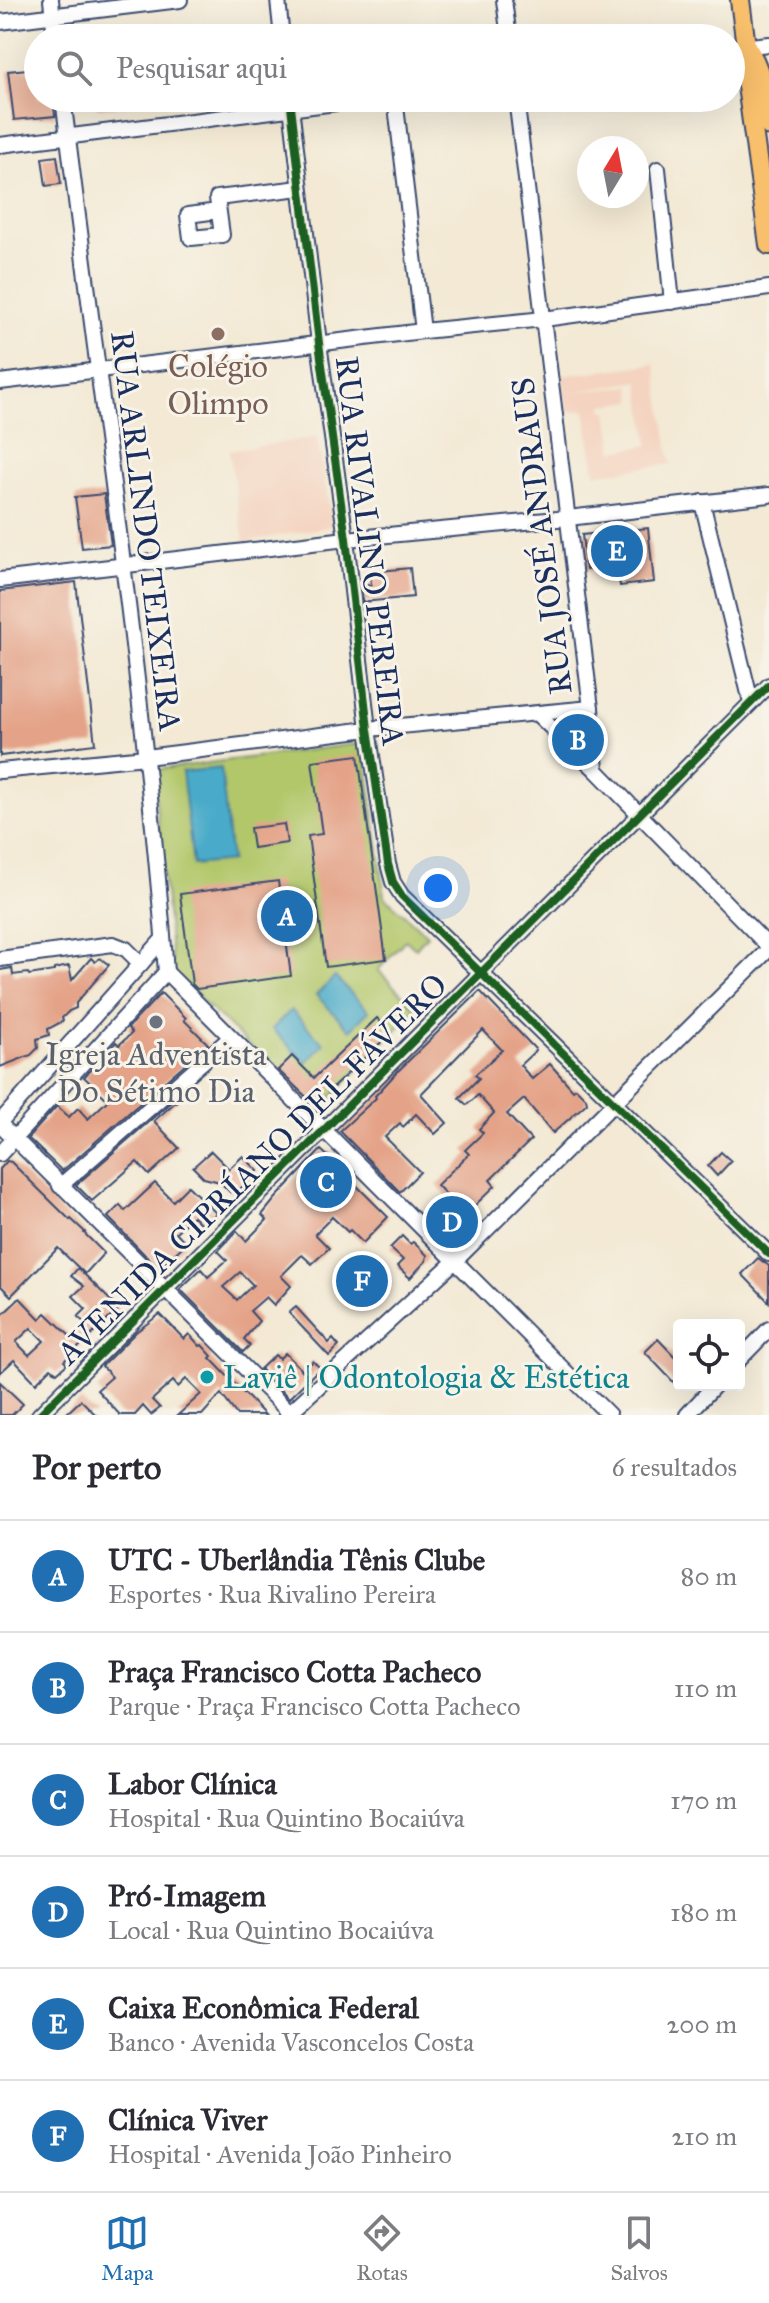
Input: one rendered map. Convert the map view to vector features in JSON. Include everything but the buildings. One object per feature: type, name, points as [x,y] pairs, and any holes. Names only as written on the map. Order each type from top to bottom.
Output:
[{"type":"main road","points":[[739,24],[740,0]]},
{"type":"main road","points":[[745,52],[755,59],[767,95],[769,126]]},
{"type":"main road","points":[[745,71],[769,245]]},
{"type":"street","points":[[0,22],[52,8],[180,0]]},
{"type":"street","points":[[278,0],[281,24]]},
{"type":"street","points":[[504,0],[507,24]]},
{"type":"street","points":[[745,46],[769,44]]},
{"type":"street","name":"RUA ARLINDO TEIXEIRA","points":[[64,112],[124,566],[166,972]]},
{"type":"street","points":[[0,145],[234,112]]},
{"type":"street","name":"RUA RIVALINO PEREIRA","points":[[291,112],[368,729],[393,882],[402,896],[769,1254]]},
{"type":"street","points":[[397,112],[423,331]]},
{"type":"street","name":"RUA JOSÉ ANDRAUS","points":[[518,112],[596,770]]},
{"type":"street","points":[[658,169],[672,302]]},
{"type":"street","points":[[218,211],[217,198],[300,188]]},
{"type":"street","points":[[0,382],[544,319],[769,288]]},
{"type":"street","points":[[0,580],[346,539],[769,495]]},
{"type":"street","points":[[702,502],[751,702]]},
{"type":"street","name":"AVENIDA CIPRÍANO DEL FÁVERO","points":[[39,1415],[769,685]]},
{"type":"street","points":[[0,771],[146,757],[368,729],[591,708]]},
{"type":"street","points":[[163,939],[0,1123],[289,1414],[454,1262],[769,948],[641,815],[537,714]]},
{"type":"street","points":[[0,959],[113,944],[126,949],[141,964]]},
{"type":"street","points":[[0,1154],[166,972],[609,1415]]},
{"type":"street","points":[[60,1186],[230,1038]]},
{"type":"street","points":[[63,1051],[79,1067]]},
{"type":"street","points":[[745,1354],[769,1329]]},
{"type":"street","points":[[687,1415],[709,1391]]},
{"type":"shaded area","points":[[655,364],[671,464],[595,474],[585,410],[567,412],[561,376]],"holes":[[[639,381],[649,445],[614,451],[608,411],[604,411],[603,405],[633,401],[631,386],[567,393]]]},
{"type":"shaded area","points":[[317,437],[333,526],[244,542],[229,451]]},
{"type":"green space","points":[[591,713],[589,762],[545,717]]},
{"type":"green space","points":[[364,743],[385,897],[427,935],[416,948],[405,940],[378,970],[416,1009],[318,1111],[173,973],[153,770]]},
{"type":"water","points":[[221,768],[231,861],[193,865],[182,772]]},
{"type":"water","points":[[335,977],[369,1011],[350,1030],[316,995]]},
{"type":"water","points":[[291,1010],[324,1044],[306,1063],[272,1029]]},
{"type":"cycle path","points":[[292,112],[368,729],[393,882],[402,896],[769,1254]]},
{"type":"cycle path","points":[[39,1415],[769,685]]},
{"type":"place","name":"Colégio Olimpo","points":[[218,334]]},
{"type":"place","name":"Caixa Econômica Federal","points":[[617,551]]},
{"type":"place","name":"Praça Francisco Cotta Pacheco","points":[[578,740]]},
{"type":"place","name":"UTC - Uberlândia Tênis Clube","points":[[287,916]]},
{"type":"place","name":"Igreja Adventista Do Sétimo Dia","points":[[156,1022]]},
{"type":"place","name":"Labor Clínica","points":[[326,1182]]},
{"type":"place","name":"Pró-Imagem","points":[[452,1222]]},
{"type":"place","name":"Clínica Viver","points":[[362,1281]]},
{"type":"place","name":"Laviê | Odontologia & Estética","points":[[207,1377]]}]
